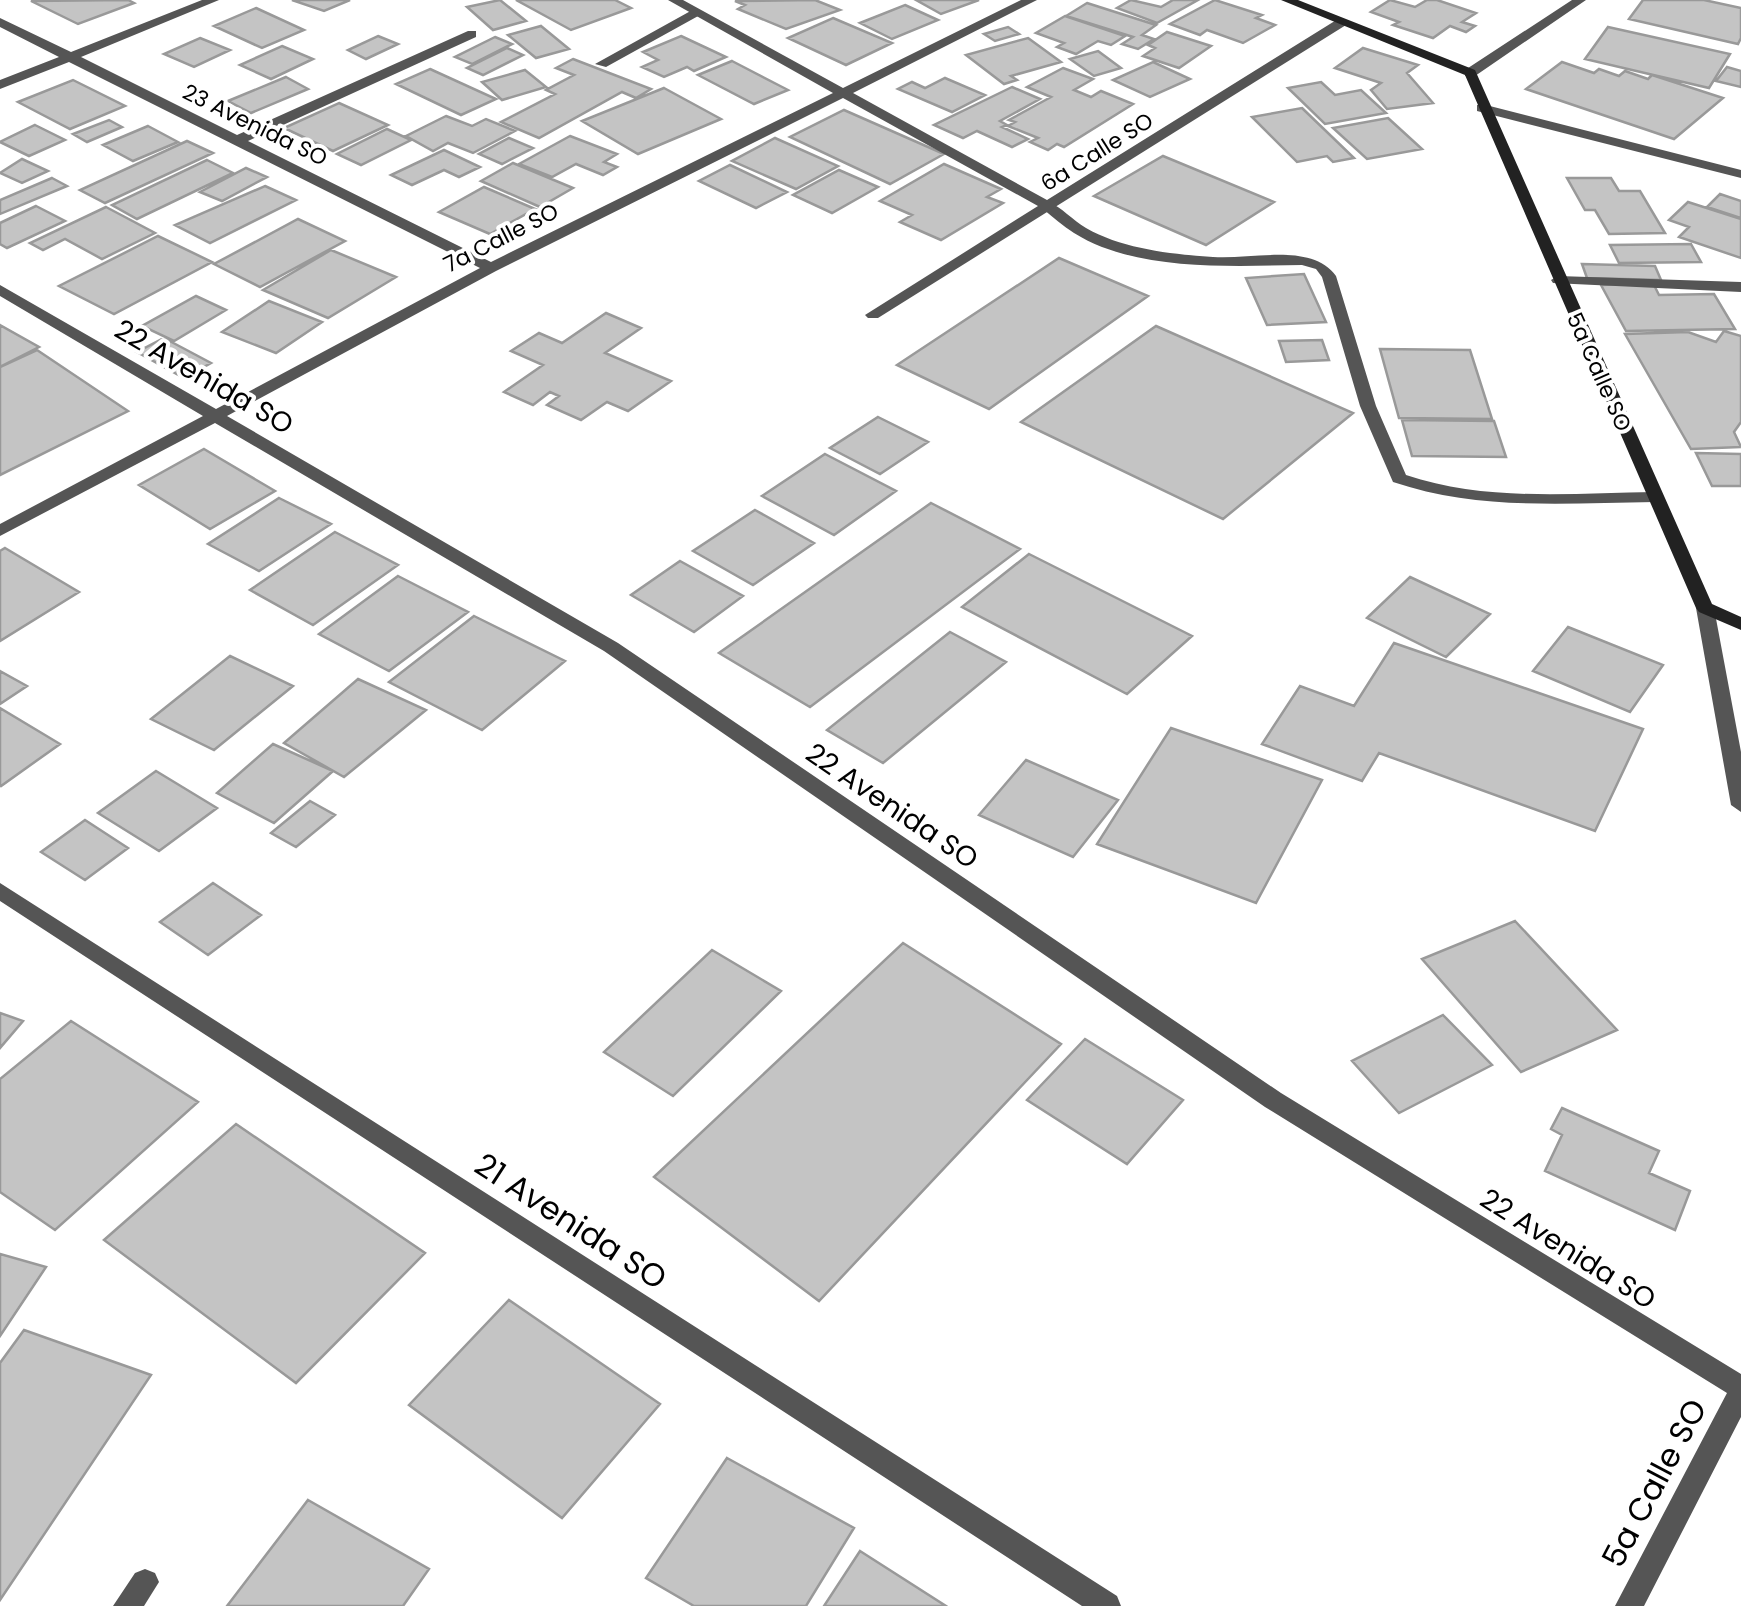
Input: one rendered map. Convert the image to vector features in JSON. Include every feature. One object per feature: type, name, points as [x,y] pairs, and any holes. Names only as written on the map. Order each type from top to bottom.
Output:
[{"type":"street","points":[[0,85],[213,0]]},
{"type":"street","points":[[674,0],[702,9],[841,93],[1048,206],[1081,231],[1153,256],[1215,262],[1302,261],[1321,266],[1329,276],[1368,406],[1400,478],[1424,489],[1481,496],[1655,497]]},
{"type":"street","name":"7a Calle SO","points":[[0,531],[491,268],[1031,0]]},
{"type":"street","points":[[1288,0],[1470,73],[1580,0]]},
{"type":"street","points":[[601,64],[702,9]]},
{"type":"street","name":"23 Avenida SO","points":[[0,22],[491,268]]},
{"type":"street","name":"6a Calle SO","points":[[874,315],[1342,22]]},
{"type":"street","points":[[236,141],[472,34]]},
{"type":"street","name":"5a Calle SO","points":[[1470,73],[1482,108],[1705,608],[1741,805]]},
{"type":"street","points":[[1482,108],[1741,174]]},
{"type":"street","points":[[1558,280],[1741,286]]},
{"type":"street","name":"22 Avenida SO","points":[[0,290],[611,647],[1272,1100],[1741,1390]]},
{"type":"street","points":[[1705,608],[1741,624]]},
{"type":"street","name":"21 Avenida SO","points":[[0,891],[1107,1606]]},
{"type":"street","name":"5a Calle SO","points":[[1629,1606],[1741,1390]]},
{"type":"street","points":[[127,1606],[144,1582]]},
{"type":"building","points":[[292,0],[350,0],[324,11]]},
{"type":"building","points":[[500,0],[526,21],[493,30],[467,7]]},
{"type":"building","points":[[516,0],[615,0],[631,8],[571,30]]},
{"type":"building","points":[[815,0],[840,10],[786,29],[738,9],[745,5],[735,1]]},
{"type":"building","points":[[916,0],[979,0],[941,14]]},
{"type":"building","points":[[1131,0],[1161,7],[1173,0],[1198,0],[1157,23],[1117,8]]},
{"type":"building","points":[[1215,0],[1262,15],[1256,18],[1275,25],[1243,43],[1207,30],[1200,35],[1170,24]]},
{"type":"building","points":[[1390,0],[1415,7],[1427,0],[1437,0],[1476,13],[1462,22],[1475,26],[1466,32],[1450,26],[1433,38],[1393,25],[1399,22],[1371,12]]},
{"type":"building","points":[[1643,0],[1704,0],[1741,8],[1741,38],[1738,44],[1629,19]]},
{"type":"building","points":[[31,1],[134,3],[78,24]]},
{"type":"building","points":[[1087,3],[1156,25],[1142,35],[1154,39],[1138,49],[1122,44],[1133,37],[1066,16]]},
{"type":"building","points":[[905,5],[938,20],[892,39],[860,23]]},
{"type":"building","points":[[256,8],[304,30],[262,48],[214,26]]},
{"type":"building","points":[[1065,16],[1125,36],[1111,45],[1098,41],[1076,54],[1057,47],[1064,43],[1036,33]]},
{"type":"building","points":[[833,18],[892,43],[846,65],[788,38]]},
{"type":"building","points":[[541,26],[569,49],[536,58],[508,35]]},
{"type":"building","points":[[1008,27],[1019,34],[995,41],[984,34]]},
{"type":"building","points":[[1608,27],[1730,54],[1709,88],[1585,59]]},
{"type":"building","points":[[1167,32],[1211,46],[1179,68],[1143,56],[1155,48],[1148,45]]},
{"type":"building","points":[[378,36],[398,44],[366,59],[348,50]]},
{"type":"building","points":[[681,36],[726,57],[694,71],[687,67],[664,77],[642,67],[658,60],[643,52]]},
{"type":"building","points":[[495,37],[512,44],[472,64],[455,57]]},
{"type":"building","points":[[200,38],[230,50],[194,67],[164,54]]},
{"type":"building","points":[[1028,38],[1061,62],[1011,76],[1017,80],[1004,84],[966,55]]},
{"type":"building","points":[[282,46],[313,59],[271,79],[240,65]]},
{"type":"building","points":[[507,48],[523,55],[483,75],[467,68]]},
{"type":"building","points":[[1363,48],[1418,65],[1407,73],[1433,103],[1387,109],[1371,90],[1381,83],[1335,68]]},
{"type":"building","points":[[1098,51],[1121,68],[1094,76],[1070,59]]},
{"type":"building","points":[[573,59],[651,89],[636,98],[622,92],[539,138],[501,122],[555,94],[546,90],[574,75],[556,68]]},
{"type":"building","points":[[732,61],[788,90],[754,104],[698,75]]},
{"type":"building","points":[[1153,62],[1190,79],[1150,97],[1113,80]]},
{"type":"building","points":[[1562,62],[1594,73],[1599,69],[1619,76],[1625,71],[1648,79],[1652,75],[1723,98],[1674,139],[1526,89]]},
{"type":"building","points":[[1727,67],[1741,71],[1741,87],[1716,81]]},
{"type":"building","points":[[1063,68],[1093,79],[1074,90],[1091,97],[1101,91],[1133,104],[1064,147],[1057,144],[1048,150],[1030,142],[1038,138],[1008,126],[1015,122],[1009,120],[1051,97],[1027,87]]},
{"type":"building","points":[[430,69],[496,99],[461,115],[396,84]]},
{"type":"building","points":[[525,70],[546,87],[502,100],[482,82]]},
{"type":"building","points":[[286,77],[308,89],[251,113],[228,101]]},
{"type":"building","points":[[945,78],[985,95],[952,112],[898,89],[912,82],[925,88]]},
{"type":"building","points":[[73,80],[125,106],[70,129],[18,102]]},
{"type":"building","points":[[1321,82],[1335,95],[1361,90],[1386,113],[1325,124],[1288,88]]},
{"type":"building","points":[[1012,87],[1040,99],[1000,121],[1007,125],[1002,127],[1028,139],[1012,147],[977,131],[963,138],[934,125]]},
{"type":"building","points":[[664,88],[721,119],[638,154],[582,121]]},
{"type":"building","points":[[339,103],[388,125],[333,151],[284,128]]},
{"type":"building","points":[[1302,108],[1354,158],[1333,162],[1327,156],[1297,162],[1252,117]]},
{"type":"building","points":[[844,110],[944,154],[890,184],[790,137]]},
{"type":"building","points":[[446,116],[472,126],[486,119],[515,131],[473,153],[448,143],[433,151],[406,136]]},
{"type":"building","points":[[1388,118],[1422,149],[1367,159],[1333,128]]},
{"type":"building","points":[[109,120],[122,127],[87,142],[73,134]]},
{"type":"building","points":[[35,125],[65,140],[29,156],[0,142]]},
{"type":"building","points":[[148,126],[178,142],[133,161],[103,145]]},
{"type":"building","points":[[387,129],[411,140],[361,165],[337,154]]},
{"type":"building","points":[[570,136],[617,154],[604,162],[617,167],[603,175],[576,164],[552,177],[519,164]]},
{"type":"building","points":[[509,138],[533,148],[502,164],[479,154]]},
{"type":"building","points":[[775,138],[838,166],[796,189],[732,161]]},
{"type":"building","points":[[187,141],[213,153],[105,203],[80,190]]},
{"type":"building","points":[[444,150],[480,167],[459,177],[444,170],[412,185],[391,175]]},
{"type":"building","points":[[1163,156],[1274,202],[1206,245],[1094,196]]},
{"type":"building","points":[[22,159],[48,171],[22,183],[0,173]]},
{"type":"building","points":[[207,160],[233,173],[137,219],[112,205]]},
{"type":"building","points":[[513,163],[573,188],[540,207],[481,181]]},
{"type":"building","points":[[944,164],[1001,189],[987,197],[1003,203],[941,240],[900,222],[912,215],[880,201]]},
{"type":"building","points":[[730,165],[787,192],[756,208],[699,181]]},
{"type":"building","points":[[246,168],[267,177],[222,201],[200,192]]},
{"type":"building","points":[[839,170],[878,187],[832,213],[793,195]]},
{"type":"building","points":[[52,178],[67,186],[0,214],[0,200]]},
{"type":"building","points":[[1567,178],[1611,178],[1619,191],[1640,191],[1665,233],[1609,234],[1595,210],[1585,210]]},
{"type":"building","points":[[265,186],[296,200],[210,243],[175,225]]},
{"type":"building","points":[[484,187],[535,209],[490,234],[439,212]]},
{"type":"building","points":[[1720,194],[1741,201],[1741,218],[1707,207]]},
{"type":"building","points":[[1688,202],[1741,219],[1741,258],[1679,237],[1689,227],[1669,220]]},
{"type":"building","points":[[36,206],[65,221],[7,248],[0,244],[0,223]]},
{"type":"building","points":[[106,207],[155,233],[102,259],[65,239],[43,250],[30,243]]},
{"type":"building","points":[[298,219],[345,241],[260,287],[214,264]]},
{"type":"building","points":[[158,236],[212,262],[114,314],[59,286]]},
{"type":"building","points":[[1691,244],[1701,262],[1619,263],[1610,245]]},
{"type":"building","points":[[331,250],[396,277],[328,318],[263,290]]},
{"type":"building","points":[[1059,258],[1148,296],[989,409],[897,365]]},
{"type":"building","points":[[1582,264],[1655,266],[1661,280],[1587,278]]},
{"type":"building","points":[[1304,274],[1326,322],[1267,325],[1246,278]]},
{"type":"building","points":[[1653,283],[1659,295],[1714,294],[1735,329],[1626,331],[1601,285]]},
{"type":"building","points":[[196,296],[226,310],[174,341],[142,326]]},
{"type":"building","points":[[269,301],[322,322],[276,353],[222,332]]},
{"type":"building","points":[[606,313],[641,328],[605,353],[671,381],[628,411],[607,402],[581,420],[547,405],[559,396],[550,392],[533,405],[504,392],[543,365],[511,351],[539,333],[562,343]]},
{"type":"building","points":[[0,325],[39,347],[0,367]]},
{"type":"building","points":[[1156,326],[1353,413],[1223,519],[1021,422]]},
{"type":"building","points":[[1724,331],[1741,336],[1741,422],[1734,432],[1741,447],[1691,449],[1625,334],[1688,332],[1716,342]]},
{"type":"building","points":[[164,338],[211,363],[184,378],[137,352]]},
{"type":"building","points":[[1322,340],[1329,360],[1286,362],[1279,341]]},
{"type":"building","points":[[1380,349],[1470,350],[1492,419],[1399,418]]},
{"type":"building","points":[[37,350],[128,411],[0,475],[0,367]]},
{"type":"building","points":[[878,417],[928,442],[880,474],[830,448]]},
{"type":"building","points":[[1402,420],[1494,421],[1506,457],[1412,456]]},
{"type":"building","points":[[204,449],[275,491],[210,529],[139,485]]},
{"type":"building","points":[[1696,453],[1741,454],[1741,486],[1712,486]]},
{"type":"building","points":[[825,454],[896,491],[834,535],[762,496]]},
{"type":"building","points":[[279,498],[331,524],[259,571],[208,544]]},
{"type":"building","points":[[931,503],[1020,549],[810,707],[719,653]]},
{"type":"building","points":[[755,510],[814,543],[753,585],[693,551]]},
{"type":"building","points":[[335,532],[398,565],[313,625],[250,590]]},
{"type":"building","points":[[5,548],[79,592],[0,641],[0,551]]},
{"type":"building","points":[[1029,554],[1192,636],[1127,694],[962,607]]},
{"type":"building","points":[[680,561],[743,596],[694,632],[631,595]]},
{"type":"building","points":[[398,576],[468,612],[389,671],[319,634]]},
{"type":"building","points":[[1410,577],[1490,614],[1446,657],[1367,618]]},
{"type":"building","points":[[474,616],[565,661],[482,730],[389,682]]},
{"type":"building","points":[[1568,627],[1663,665],[1630,712],[1533,671]]},
{"type":"building","points":[[950,632],[1006,662],[883,763],[827,730]]},
{"type":"building","points":[[1394,643],[1643,729],[1595,831],[1379,753],[1362,781],[1262,744],[1300,686],[1354,706]]},
{"type":"building","points":[[230,656],[293,686],[214,750],[151,719]]},
{"type":"building","points":[[0,671],[27,686],[0,704]]},
{"type":"building","points":[[358,679],[426,710],[344,777],[284,743]]},
{"type":"building","points":[[0,708],[60,744],[1,786],[0,785]]},
{"type":"building","points":[[1171,728],[1322,780],[1256,903],[1097,844]]},
{"type":"building","points":[[273,744],[333,771],[274,823],[217,793]]},
{"type":"building","points":[[1026,760],[1118,800],[1073,857],[979,815]]},
{"type":"building","points":[[156,771],[217,808],[159,851],[98,813]]},
{"type":"building","points":[[310,801],[335,815],[296,847],[271,833]]},
{"type":"building","points":[[85,820],[128,848],[85,880],[41,852]]},
{"type":"building","points":[[213,883],[261,915],[208,955],[160,922]]},
{"type":"building","points":[[1515,921],[1617,1030],[1521,1072],[1422,959]]},
{"type":"building","points":[[903,943],[1061,1044],[819,1301],[654,1177]]},
{"type":"building","points":[[712,950],[781,991],[673,1096],[604,1052]]},
{"type":"building","points":[[0,1013],[23,1021],[0,1048]]},
{"type":"building","points":[[1443,1015],[1492,1065],[1399,1113],[1352,1061]]},
{"type":"building","points":[[71,1021],[198,1102],[55,1230],[0,1192],[0,1079]]},
{"type":"building","points":[[1085,1039],[1183,1100],[1127,1164],[1027,1100]]},
{"type":"building","points":[[1562,1108],[1659,1151],[1649,1173],[1690,1191],[1675,1230],[1545,1171],[1562,1135],[1551,1129]]},
{"type":"building","points":[[236,1124],[425,1253],[296,1383],[104,1240]]},
{"type":"building","points":[[0,1254],[46,1267],[0,1336]]},
{"type":"building","points":[[509,1300],[660,1404],[562,1518],[409,1405]]},
{"type":"building","points":[[24,1330],[151,1375],[0,1600],[0,1363]]},
{"type":"building","points":[[727,1458],[854,1528],[806,1606],[694,1606],[646,1578]]},
{"type":"building","points":[[308,1500],[429,1569],[403,1606],[227,1606]]},
{"type":"building","points":[[860,1551],[946,1606],[824,1606]]}]
